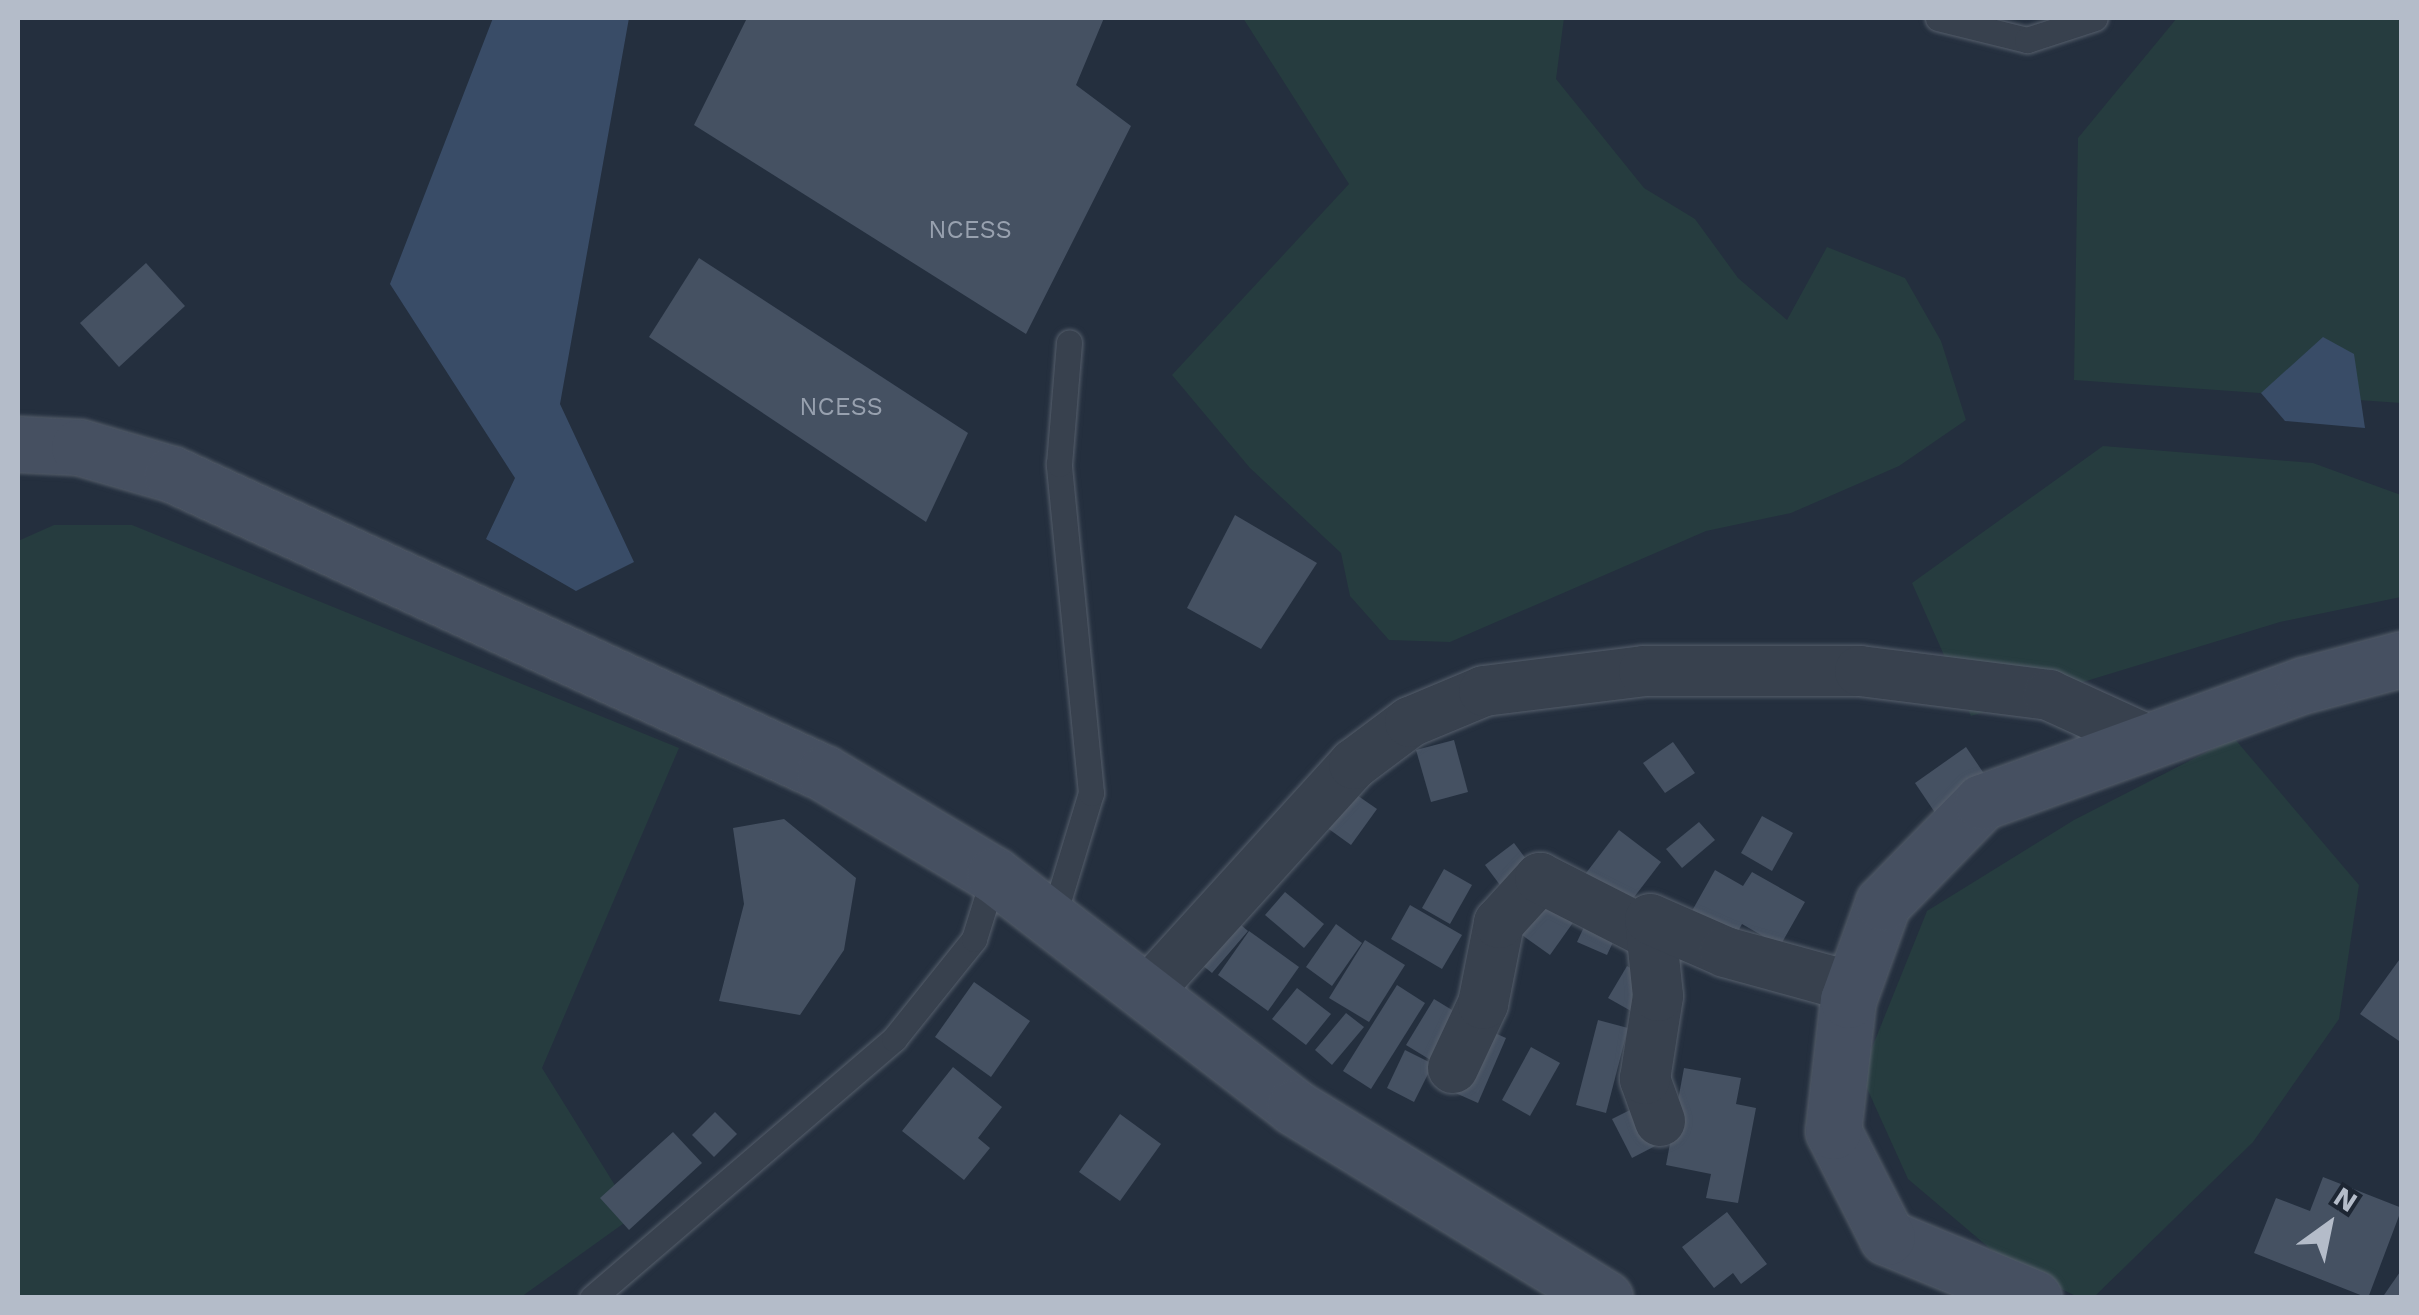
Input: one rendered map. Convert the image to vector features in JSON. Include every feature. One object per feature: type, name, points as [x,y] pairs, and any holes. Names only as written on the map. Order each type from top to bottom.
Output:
[{"type":"main road","points":[[18,444],[79,447],[172,474],[824,773],[994,876],[1294,1107],[1606,1298]]},
{"type":"main road","points":[[2034,1298],[1887,1237],[1833,1131],[1852,987],[1883,902],[1982,802],[2150,741],[2402,659]]},
{"type":"street","points":[[1148,991],[1354,764],[1410,722],[1484,692],[1644,670],[1860,671],[2049,695],[2150,741]]},
{"type":"street","points":[[1453,1068],[1483,1004],[1499,923],[1540,878],[1652,935]]},
{"type":"street","points":[[1660,1121],[1645,1078],[1658,996],[1650,918],[1725,952],[1852,987]]},
{"type":"lane","points":[[1938,18],[2028,40],[2095,18]]},
{"type":"lane","points":[[1052,921],[1091,794],[1059,464],[1068,342]]},
{"type":"lane","points":[[592,1298],[894,1040],[974,940],[994,876]]},
{"type":"green space","points":[[1243,18],[1564,18],[1556,79],[1644,188],[1695,219],[1738,278],[1787,320],[1827,247],[1905,278],[1941,341],[1966,420],[1899,466],[1791,513],[1706,531],[1450,642],[1389,640],[1350,596],[1341,553],[1250,468],[1172,375],[1349,184]]},
{"type":"green space","points":[[2177,18],[2401,18],[2401,403],[2074,380],[2078,138]]},
{"type":"green space","points":[[2103,446],[2313,463],[2401,495],[2401,597],[2280,622],[1971,716],[1912,583]]},
{"type":"green space","points":[[54,525],[132,525],[679,748],[542,1068],[634,1216],[521,1297],[18,1298],[18,541]]},
{"type":"green space","points":[[2234,738],[2359,885],[2339,1019],[2253,1142],[2094,1297],[2078,1297],[2007,1263],[1908,1179],[1861,1075],[1927,911],[2074,820]]},
{"type":"water","points":[[493,18],[629,18],[560,404],[634,562],[576,591],[486,539],[515,478],[390,284]]},
{"type":"water","points":[[2323,337],[2354,354],[2365,428],[2285,421],[2261,393]]},
{"type":"building","points":[[747,18],[1104,18],[1076,85],[1131,126],[1026,334],[694,125]]},
{"type":"building","points":[[699,258],[968,433],[926,522],[649,337]]},
{"type":"building","points":[[146,263],[185,306],[119,367],[80,323]]},
{"type":"building","points":[[1235,515],[1317,563],[1261,649],[1187,608]]},
{"type":"building","points":[[1454,740],[1468,792],[1431,802],[1416,750]]},
{"type":"building","points":[[1673,742],[1695,773],[1665,793],[1643,763]]},
{"type":"building","points":[[1966,747],[1991,784],[1940,820],[1915,783]]},
{"type":"building","points":[[1351,791],[1377,809],[1351,845],[1326,827]]},
{"type":"building","points":[[1762,816],[1793,833],[1772,871],[1741,853]]},
{"type":"building","points":[[784,819],[856,878],[844,950],[800,1015],[719,1001],[744,904],[733,828]]},
{"type":"building","points":[[1699,822],[1715,840],[1682,868],[1666,849]]},
{"type":"building","points":[[1619,830],[1661,862],[1615,922],[1573,890]]},
{"type":"building","points":[[1514,843],[1538,875],[1509,897],[1485,865]]},
{"type":"building","points":[[1444,869],[1472,885],[1450,924],[1422,908]]},
{"type":"building","points":[[1715,870],[1743,886],[1752,872],[1805,902],[1780,946],[1742,924],[1731,944],[1688,918]]},
{"type":"building","points":[[1540,880],[1582,910],[1550,955],[1508,925]]},
{"type":"building","points":[[1285,892],[1324,924],[1304,948],[1265,915]]},
{"type":"building","points":[[1410,905],[1462,935],[1442,969],[1391,939]]},
{"type":"building","points":[[1591,912],[1621,925],[1607,955],[1577,942]]},
{"type":"building","points":[[1228,914],[1248,931],[1212,973],[1192,957]]},
{"type":"building","points":[[1336,924],[1362,943],[1332,986],[1306,967]]},
{"type":"building","points":[[1249,931],[1299,967],[1268,1011],[1218,975]]},
{"type":"building","points":[[1365,940],[1405,965],[1369,1022],[1329,998]]},
{"type":"building","points":[[2402,956],[2402,1043],[2360,1014]]},
{"type":"building","points":[[1627,966],[1649,979],[1631,1011],[1608,998]]},
{"type":"building","points":[[974,982],[1030,1021],[991,1077],[935,1037]]},
{"type":"building","points":[[1397,985],[1425,1003],[1371,1089],[1343,1071]]},
{"type":"building","points":[[1297,988],[1331,1014],[1306,1045],[1272,1019]]},
{"type":"building","points":[[1434,999],[1470,1021],[1442,1067],[1406,1045]]},
{"type":"building","points":[[1346,1013],[1364,1027],[1332,1065],[1315,1050]]},
{"type":"building","points":[[1598,1020],[1628,1028],[1606,1113],[1576,1105]]},
{"type":"building","points":[[1479,1026],[1506,1038],[1478,1103],[1451,1091]]},
{"type":"building","points":[[1531,1047],[1560,1063],[1530,1116],[1502,1100]]},
{"type":"building","points":[[1405,1050],[1433,1064],[1414,1102],[1387,1088]]},
{"type":"building","points":[[953,1067],[1002,1107],[978,1138],[990,1148],[964,1180],[902,1131]]},
{"type":"building","points":[[1684,1068],[1741,1078],[1736,1104],[1756,1108],[1738,1203],[1706,1198],[1711,1174],[1666,1165]]},
{"type":"building","points":[[1642,1104],[1661,1143],[1632,1158],[1612,1119]]},
{"type":"building","points":[[715,1112],[737,1134],[714,1157],[692,1135]]},
{"type":"building","points":[[1120,1114],[1161,1144],[1120,1201],[1079,1172]]},
{"type":"building","points":[[673,1132],[702,1163],[629,1230],[600,1198]]},
{"type":"building","points":[[2323,1177],[2402,1208],[2368,1298],[2254,1253],[2276,1198],[2310,1211]]},
{"type":"building","points":[[1727,1212],[1767,1264],[1741,1284],[1733,1273],[1714,1288],[1682,1247]]},
{"type":"building","points":[[2402,1269],[2402,1298],[2382,1298]]}]
